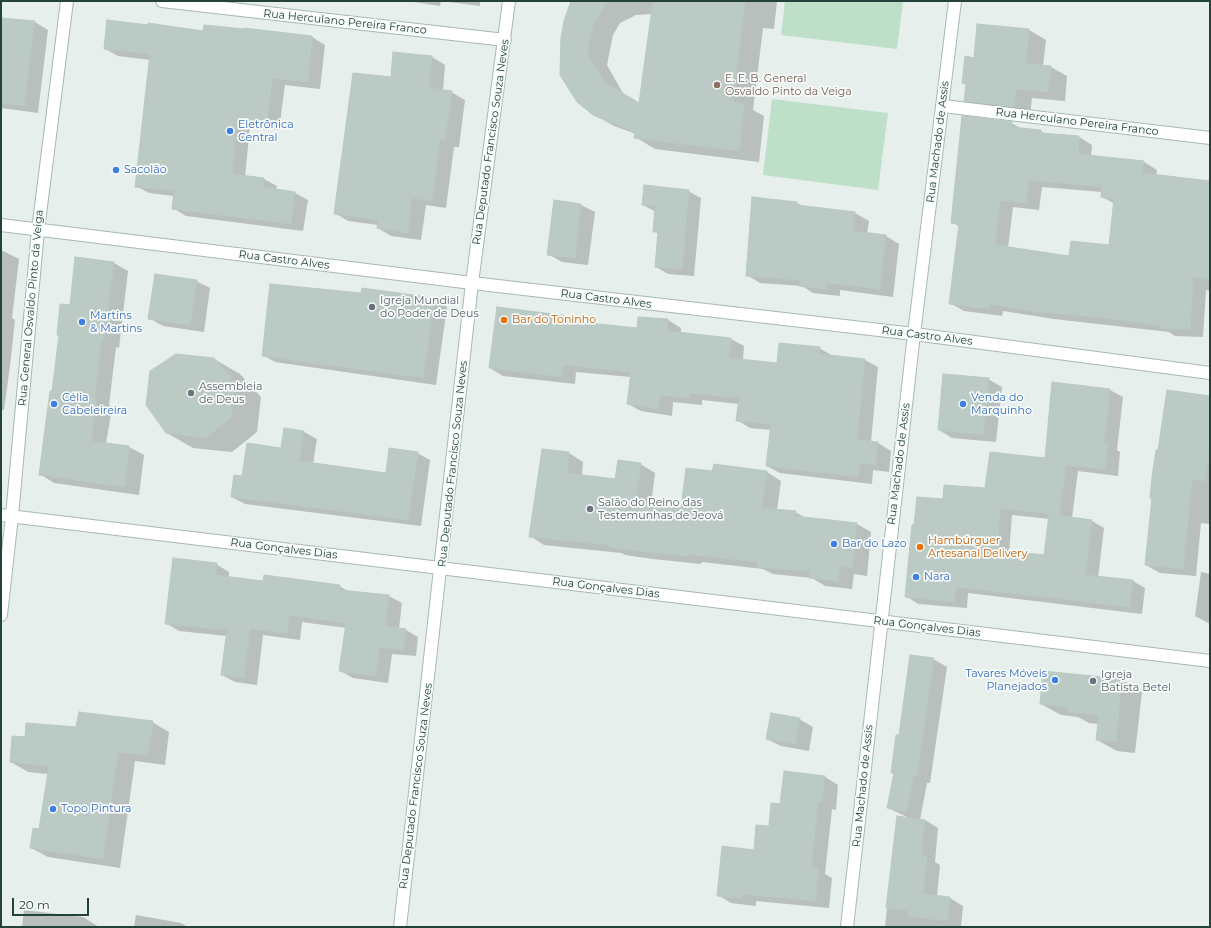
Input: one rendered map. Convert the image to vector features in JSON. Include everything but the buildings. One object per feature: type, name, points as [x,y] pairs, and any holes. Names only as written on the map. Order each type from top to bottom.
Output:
[{"type":"street","name":"Rua General Osvaldo Pinto da Veiga","points":[[1,615],[7,516],[38,230],[67,1]]},
{"type":"street","name":"Rua Herculano Pereira Franco","points":[[162,1],[505,40]]},
{"type":"street","name":"Rua Deputado Francisco Souza Neves","points":[[400,927],[472,284],[509,1]]},
{"type":"street","name":"Rua Machado de Assis","points":[[847,927],[914,334],[955,1]]},
{"type":"street","name":"Rua Herculano Pereira Franco","points":[[943,106],[1210,138]]},
{"type":"street","name":"Rua Castro Alves","points":[[1,225],[472,284],[914,334],[1210,373]]},
{"type":"street","name":"Rua Gonçalves Dias","points":[[7,516],[1210,661]]},
{"type":"green space","points":[[785,1],[903,1],[897,49],[781,35]]},
{"type":"green space","points":[[772,99],[888,113],[878,190],[763,175]]},
{"type":"place","name":"E. E. B. General Osvaldo Pinto da Veiga","points":[[717,85]]},
{"type":"place","name":"Eletrônica Central","points":[[230,131]]},
{"type":"place","name":"Sacolão","points":[[116,170]]},
{"type":"place","name":"Igreja Mundial do Poder de Deus","points":[[372,307]]},
{"type":"place","name":"Bar do Toninho","points":[[504,320]]},
{"type":"place","name":"Martins & Martins","points":[[82,322]]},
{"type":"place","name":"Assembleia de Deus","points":[[191,393]]},
{"type":"place","name":"Célia Cabeleireira","points":[[54,404]]},
{"type":"place","name":"Venda do Marquinho","points":[[963,404]]},
{"type":"place","name":"Salão do Reino das Testemunhas de Jeová","points":[[590,509]]},
{"type":"place","name":"Bar do Lazo","points":[[834,544]]},
{"type":"place","name":"Hambúrguer Artesanal Delivery","points":[[920,547]]},
{"type":"place","name":"Nara","points":[[916,577]]},
{"type":"place","name":"Tavares Móveis Planejados","points":[[1055,680]]},
{"type":"place","name":"Igreja Batista Betel","points":[[1093,681]]},
{"type":"place","name":"Topo Pintura","points":[[53,809]]}]
